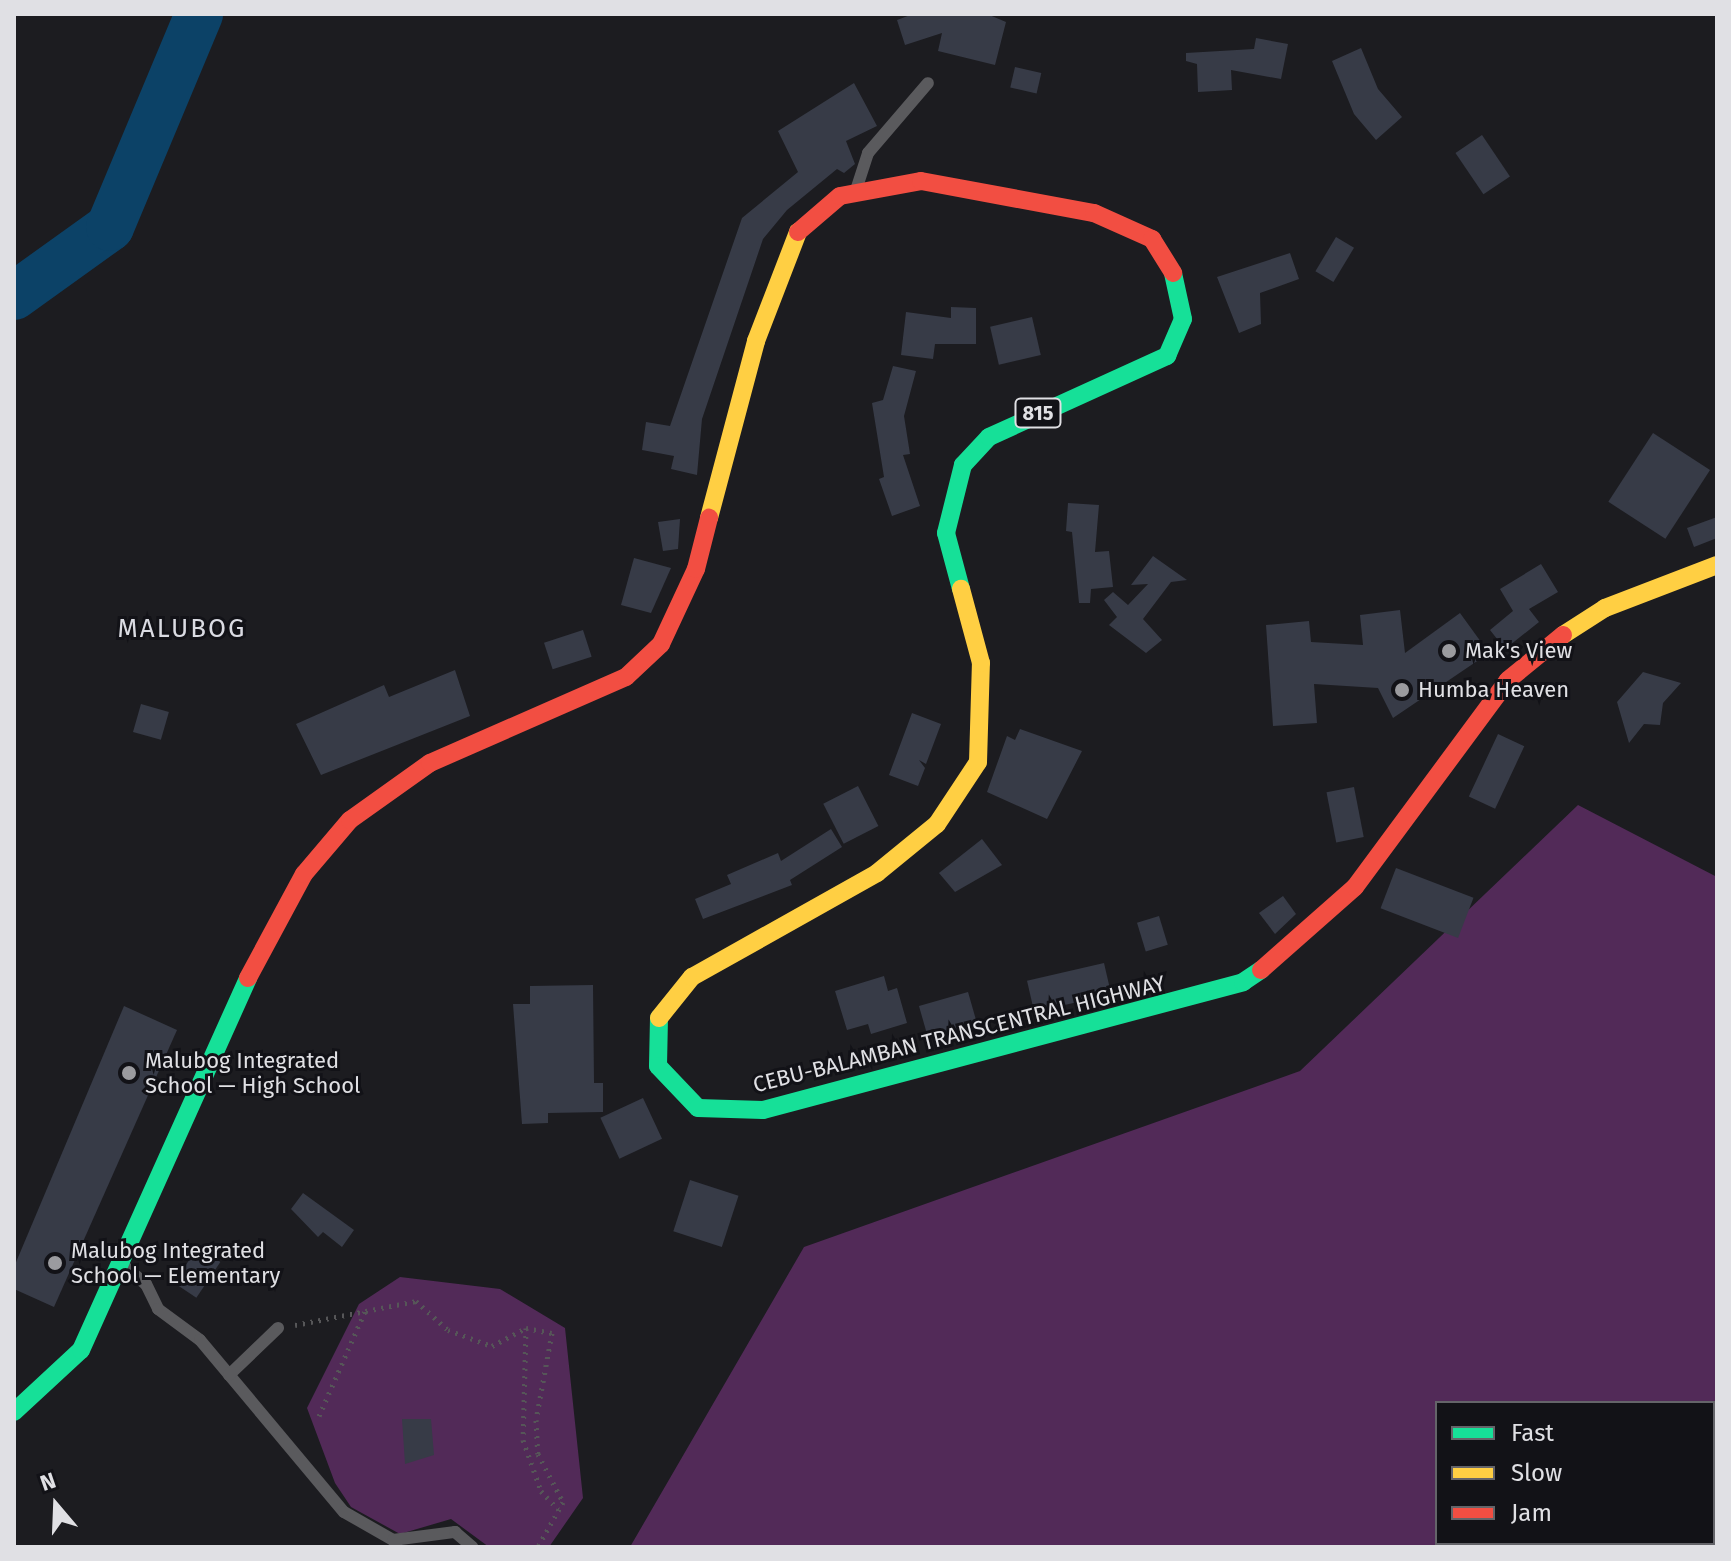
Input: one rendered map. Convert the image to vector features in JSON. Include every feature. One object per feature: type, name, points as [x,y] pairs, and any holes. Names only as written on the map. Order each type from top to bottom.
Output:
[{"type":"main road","name":"CEBU-BALAMBAN TRANSCENTRAL HIGHWAY","points":[[14,1412],[81,1350],[123,1265],[250,974],[304,874],[350,820],[430,763],[626,677],[661,644],[696,569],[756,341],[788,249],[818,212],[856,190],[957,184],[1125,224],[1152,239],[1164,256],[1184,300],[1183,319],[1167,356],[989,437],[963,465],[948,502],[946,533],[981,663],[985,722],[978,762],[937,824],[877,873],[692,977],[670,999],[656,1023],[658,1066],[698,1108],[726,1115],[763,1110],[1243,982],[1296,946],[1355,887],[1508,680],[1546,645],[1605,608],[1717,565]]},
{"type":"lane","points":[[856,190],[868,153],[928,83]]},
{"type":"lane","points":[[123,1265],[229,1375],[344,1512],[393,1540],[455,1532],[472,1547]]},
{"type":"lane","points":[[229,1375],[278,1328]]},
{"type":"path","points":[[278,1328],[416,1301],[448,1330],[492,1346],[526,1328],[552,1333],[536,1420],[538,1454],[563,1502],[538,1547]]},
{"type":"path","points":[[319,1416],[365,1310]]},
{"type":"path","points":[[526,1328],[523,1440],[541,1491],[558,1509]]},
{"type":"shaded area","points":[[1578,805],[1717,877],[1717,1547],[630,1547],[804,1247],[1300,1071]]},
{"type":"shaded area","points":[[400,1277],[500,1289],[565,1328],[583,1498],[549,1547],[489,1547],[451,1519],[400,1534],[351,1507],[335,1483],[307,1408],[359,1304]]},
{"type":"building","points":[[913,14],[987,14],[1006,22],[995,65],[938,51],[942,33],[905,45],[897,20]]},
{"type":"building","points":[[1256,38],[1288,44],[1281,79],[1231,70],[1232,90],[1198,92],[1197,64],[1186,61],[1186,53],[1254,49]]},
{"type":"building","points":[[1361,48],[1378,89],[1402,117],[1376,140],[1354,114],[1332,61]]},
{"type":"building","points":[[1015,67],[1041,73],[1037,94],[1010,87]]},
{"type":"building","points":[[854,83],[877,126],[846,141],[855,164],[844,173],[837,169],[787,210],[763,239],[702,419],[697,475],[671,469],[674,456],[642,450],[646,422],[670,426],[742,218],[798,172],[778,131]]},
{"type":"building","points":[[1482,135],[1510,176],[1483,194],[1455,153]]},
{"type":"building","points":[[1336,237],[1354,248],[1333,282],[1315,271]]},
{"type":"building","points":[[1290,253],[1299,279],[1260,293],[1261,324],[1239,333],[1217,277]]},
{"type":"building","points":[[951,307],[976,308],[976,344],[935,344],[933,359],[901,355],[906,312],[951,318]]},
{"type":"building","points":[[1032,317],[1041,355],[999,365],[990,327]]},
{"type":"building","points":[[893,366],[916,371],[904,416],[910,454],[903,455],[920,506],[892,516],[879,479],[884,477],[872,403],[883,400]]},
{"type":"building","points":[[1653,433],[1710,470],[1665,539],[1608,502]]},
{"type":"building","points":[[1068,503],[1099,505],[1095,552],[1109,551],[1113,587],[1091,589],[1090,603],[1079,603],[1072,532],[1066,531]]},
{"type":"building","points":[[1717,517],[1717,538],[1694,547],[1687,528]]},
{"type":"building","points":[[680,519],[678,549],[663,551],[658,522]]},
{"type":"building","points":[[1153,556],[1187,580],[1171,582],[1143,619],[1162,640],[1146,653],[1109,625],[1117,617],[1104,600],[1113,592],[1128,605],[1148,584],[1131,585]]},
{"type":"building","points":[[634,558],[671,568],[651,613],[621,605]]},
{"type":"building","points":[[1541,564],[1558,592],[1529,609],[1539,622],[1505,649],[1490,630],[1513,611],[1500,589]]},
{"type":"building","points":[[1400,610],[1405,653],[1460,613],[1489,653],[1393,718],[1378,688],[1314,684],[1317,723],[1273,726],[1266,625],[1309,621],[1311,642],[1363,645],[1360,615]]},
{"type":"building","points":[[583,630],[592,657],[553,669],[544,643]]},
{"type":"building","points":[[455,670],[470,716],[321,775],[296,724],[384,685],[389,697]]},
{"type":"building","points":[[1643,672],[1681,683],[1663,703],[1660,725],[1644,724],[1629,743],[1617,702]]},
{"type":"building","points":[[141,704],[169,712],[161,740],[133,732]]},
{"type":"building","points":[[912,713],[941,724],[926,764],[919,760],[925,768],[918,786],[889,775]]},
{"type":"building","points":[[1020,729],[1082,751],[1047,819],[987,792],[1007,736],[1015,740]]},
{"type":"building","points":[[1498,734],[1524,746],[1495,809],[1469,797]]},
{"type":"building","points":[[858,786],[878,826],[844,844],[823,804]]},
{"type":"building","points":[[1354,787],[1364,837],[1336,842],[1327,792]]},
{"type":"building","points":[[831,829],[842,847],[790,880],[792,885],[703,919],[695,899],[731,884],[727,875],[778,853],[781,861]]},
{"type":"building","points":[[982,839],[1002,865],[955,892],[939,873]]},
{"type":"building","points":[[1396,868],[1473,898],[1458,938],[1381,908]]},
{"type":"building","points":[[1283,896],[1296,914],[1275,934],[1259,913]]},
{"type":"building","points":[[1159,916],[1168,945],[1146,951],[1137,923]]},
{"type":"building","points":[[1104,963],[1111,994],[1034,1012],[1027,981]]},
{"type":"building","points":[[884,976],[888,991],[897,988],[907,1023],[871,1034],[868,1024],[847,1030],[835,991]]},
{"type":"building","points":[[593,985],[594,1083],[603,1083],[603,1112],[548,1113],[548,1123],[522,1124],[513,1004],[530,1004],[530,986]]},
{"type":"building","points":[[968,992],[977,1024],[928,1038],[919,1006]]},
{"type":"building","points":[[124,1006],[177,1030],[54,1307],[14,1289],[14,1267]]},
{"type":"building","points":[[643,1098],[662,1139],[619,1159],[600,1118]]},
{"type":"building","points":[[690,1180],[739,1196],[722,1247],[673,1231]]},
{"type":"building","points":[[303,1193],[354,1230],[342,1247],[323,1232],[318,1237],[291,1209]]},
{"type":"building","points":[[198,1247],[220,1262],[196,1298],[174,1283]]},
{"type":"building","points":[[402,1419],[431,1419],[434,1455],[405,1464]]},
{"type":"waterway","points":[[14,296],[110,227],[199,14]]},
{"type":"traffic: fast","points":[[961,589],[946,533],[963,465],[989,437],[1167,356],[1183,319],[1173,273]]},
{"type":"traffic: fast","points":[[659,1018],[658,1066],[698,1108],[763,1110],[1243,982],[1261,970]]},
{"type":"traffic: fast","points":[[14,1412],[81,1350],[248,978]]},
{"type":"traffic: slow","points":[[709,518],[756,341],[798,232]]},
{"type":"traffic: slow","points":[[1563,635],[1605,608],[1717,565]]},
{"type":"traffic: slow","points":[[659,1018],[692,977],[877,873],[937,824],[978,762],[981,663],[961,589]]},
{"type":"traffic: jam","points":[[798,232],[840,196],[921,181],[1094,213],[1152,239],[1173,273]]},
{"type":"traffic: jam","points":[[248,978],[304,874],[350,820],[430,763],[626,677],[661,644],[696,569],[709,518]]},
{"type":"traffic: jam","points":[[1261,970],[1355,887],[1508,680],[1563,635]]},
{"type":"place","name":"Mak's View","points":[[1449,651]]},
{"type":"place","name":"Humba Heaven","points":[[1402,690]]},
{"type":"place","name":"Malubog Integrated School — High School","points":[[129,1073]]},
{"type":"place","name":"Malubog Integrated School — Elementary","points":[[55,1263]]},
{"type":"district","name":"MALUBOG","points":[[182,629]]}]
